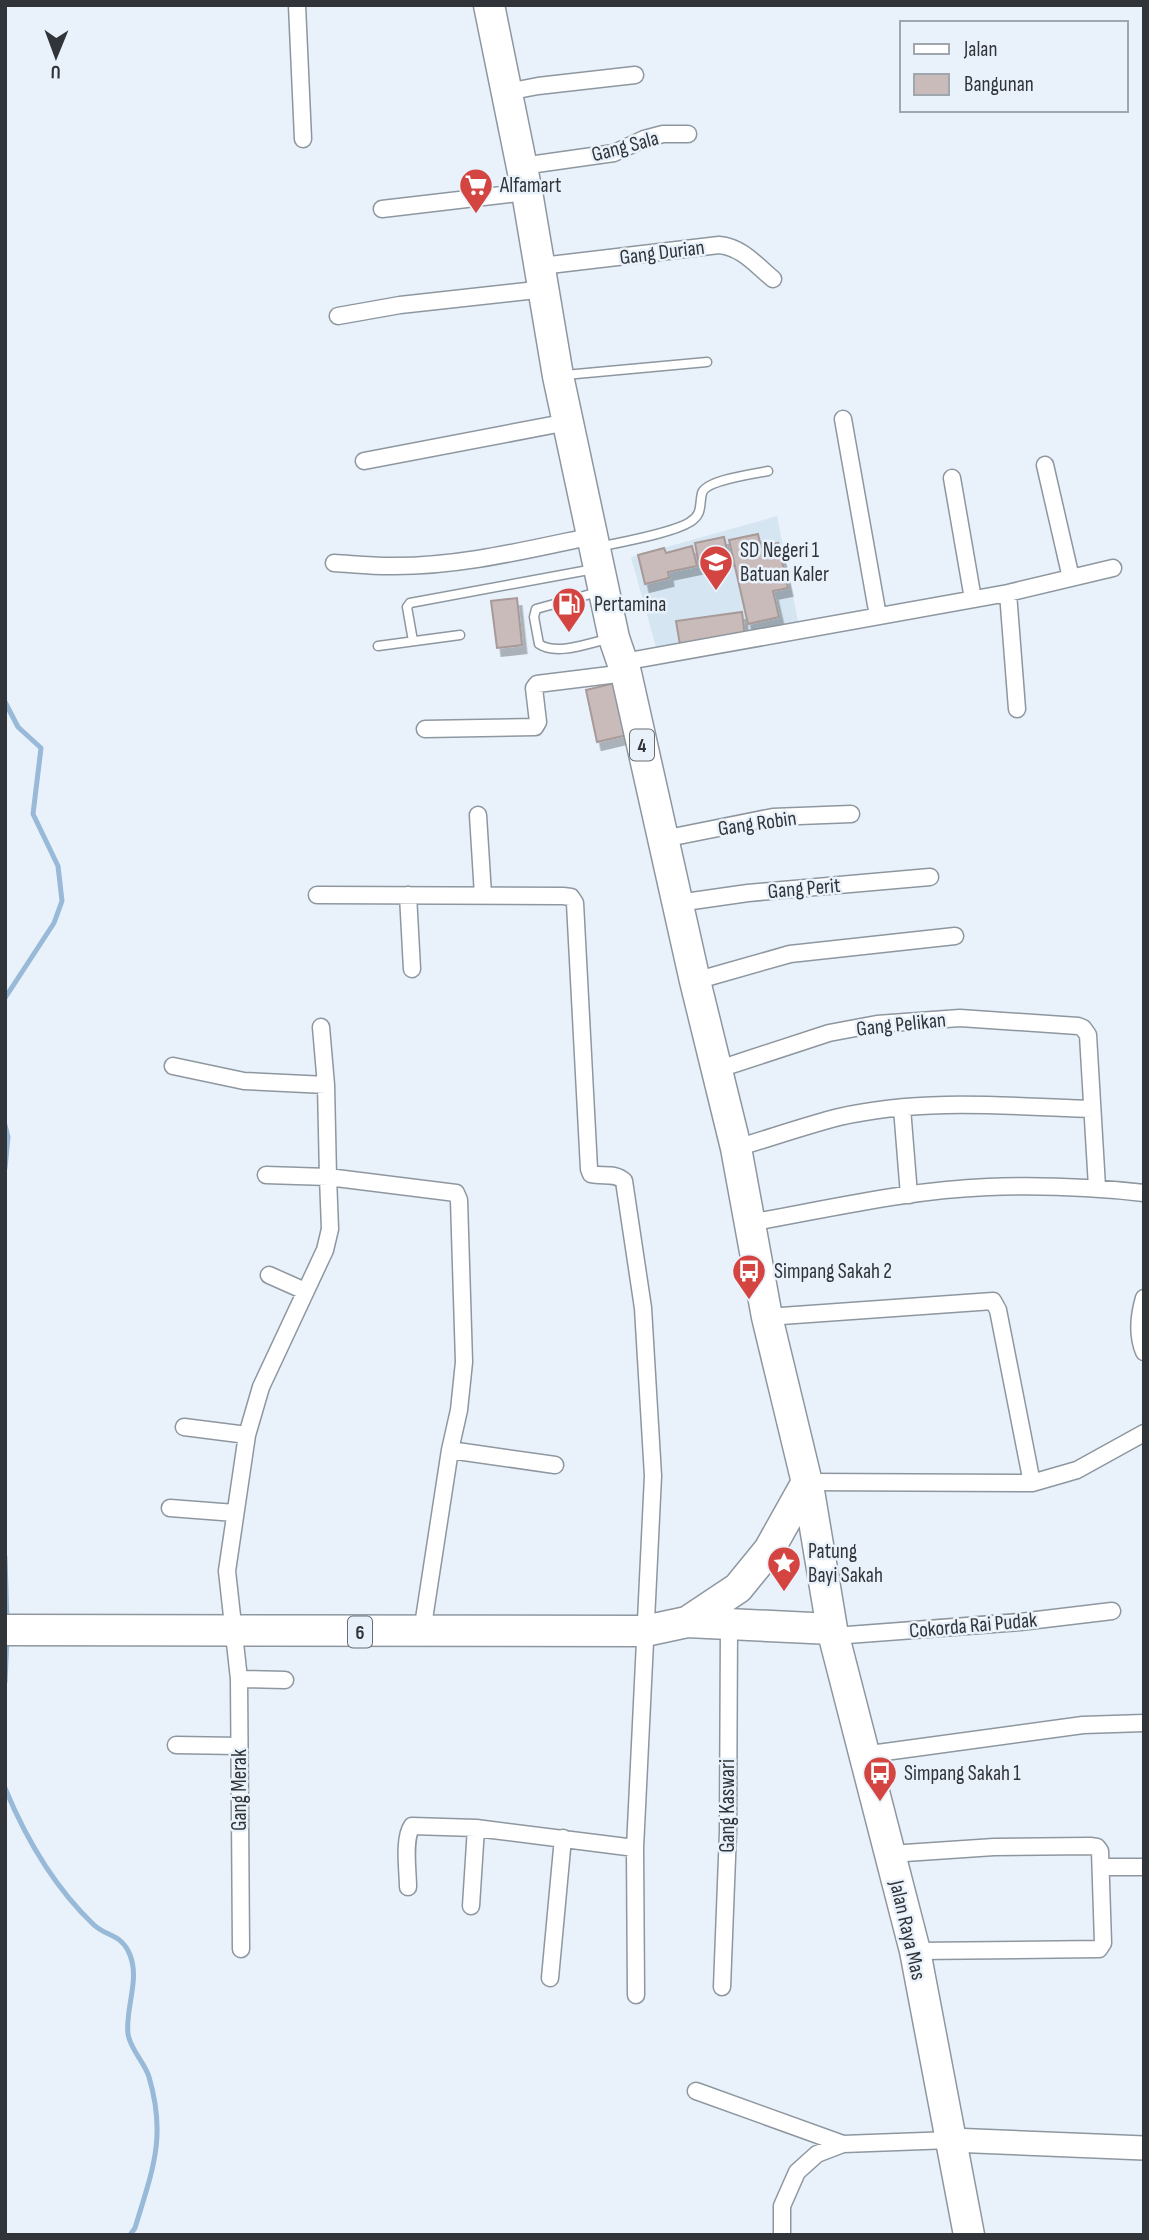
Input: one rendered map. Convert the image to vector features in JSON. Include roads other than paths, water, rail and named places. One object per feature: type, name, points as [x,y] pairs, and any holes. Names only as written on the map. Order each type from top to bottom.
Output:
[{"type":"highway","name":"4","points":[[496,6],[507,92],[543,278],[558,376],[695,981],[736,1148],[767,1317],[807,1482],[833,1633]]},
{"type":"highway","name":"6","points":[[687,1622],[738,1588],[769,1550],[807,1482]]},
{"type":"highway","name":"6","points":[[18,1631],[645,1631],[687,1622],[833,1633]]},
{"type":"highway","name":"Jalan Raya Mas","points":[[833,1633],[915,1951],[969,2235]]},
{"type":"street","points":[[297,5],[303,139]]},
{"type":"street","points":[[507,92],[635,75]]},
{"type":"street","name":"Gang Sala","points":[[382,209],[525,179],[614,153],[644,139],[663,134],[688,134]]},
{"type":"street","name":"Gang Durian","points":[[338,316],[719,245],[731,246],[743,253],[773,279]]},
{"type":"street","points":[[843,419],[878,616]]},
{"type":"street","points":[[364,461],[568,422]]},
{"type":"street","points":[[1045,465],[1071,578]]},
{"type":"street","points":[[952,478],[973,599]]},
{"type":"street","points":[[334,563],[390,566],[508,554],[598,560]]},
{"type":"street","points":[[425,729],[535,727],[538,722],[534,688],[537,684],[621,658],[1008,593],[1113,568]]},
{"type":"street","points":[[1008,593],[1017,709]]},
{"type":"street","name":"Gang Robin","points":[[663,839],[773,817],[851,814]]},
{"type":"street","points":[[478,815],[483,895]]},
{"type":"street","name":"Gang Perit","points":[[678,903],[760,891],[930,877]]},
{"type":"street","points":[[317,895],[563,896],[571,897],[575,903],[589,1169],[591,1174],[617,1175],[624,1181],[643,1308],[653,1476],[635,1848],[636,1995]]},
{"type":"street","points":[[408,895],[412,969]]},
{"type":"street","points":[[695,981],[790,954],[955,936]]},
{"type":"street","name":"Gang Pelikan","points":[[716,1070],[829,1033],[877,1024],[960,1018],[1069,1024],[1083,1028],[1088,1035],[1092,1109]]},
{"type":"street","name":"Gang Merak","points":[[241,1950],[239,1679],[227,1572],[247,1435],[261,1387],[325,1251],[330,1229],[326,1085],[321,1027]]},
{"type":"street","points":[[173,1066],[244,1082],[326,1085]]},
{"type":"street","points":[[736,1148],[841,1117],[902,1108],[965,1105],[1092,1109],[1097,1187]]},
{"type":"street","points":[[902,1108],[909,1195]]},
{"type":"street","points":[[266,1175],[328,1177],[456,1193],[458,1196],[464,1362],[459,1410],[450,1450],[422,1632]]},
{"type":"street","points":[[749,1223],[909,1195],[988,1187],[1097,1187],[1144,1193]]},
{"type":"street","points":[[269,1275],[305,1291]]},
{"type":"street","points":[[767,1317],[993,1301],[998,1310],[1032,1483]]},
{"type":"street","points":[[1142,1303],[1141,1345],[1144,1352]]},
{"type":"street","points":[[184,1427],[247,1435]]},
{"type":"street","points":[[807,1482],[1032,1483],[1077,1470],[1144,1433]]},
{"type":"street","points":[[450,1450],[555,1465]]},
{"type":"street","points":[[170,1508],[234,1513]]},
{"type":"street","name":"Cokorda Rai Pudak","points":[[833,1633],[1020,1622],[1112,1611]]},
{"type":"street","name":"Gang Kaswari","points":[[722,1987],[728,1832],[729,1625]]},
{"type":"street","points":[[239,1679],[285,1680]]},
{"type":"street","points":[[863,1755],[1083,1725],[1144,1723]]},
{"type":"street","points":[[176,1745],[239,1746]]},
{"type":"street","points":[[408,1887],[407,1846],[412,1826],[476,1828],[635,1848]]},
{"type":"street","points":[[471,1906],[476,1828]]},
{"type":"street","points":[[550,1978],[564,1838]]},
{"type":"street","points":[[890,1854],[994,1847],[1090,1846],[1097,1847],[1100,1851],[1103,1943],[1099,1949],[915,1951]]},
{"type":"street","points":[[1102,1867],[1144,1867]]},
{"type":"street","points":[[696,2091],[843,2144]]},
{"type":"street","points":[[782,2235],[782,2206],[797,2172],[817,2154],[843,2144],[951,2140],[1144,2148]]},
{"type":"lane","points":[[558,376],[706,362]]},
{"type":"lane","points":[[413,642],[407,607],[411,603],[598,560],[691,522],[699,512],[702,492],[710,484],[768,471]]},
{"type":"lane","points":[[598,560],[536,609],[534,617],[539,644],[547,649],[621,658]]},
{"type":"lane","points":[[378,646],[460,635]]},
{"type":"waterway","points":[[5,702],[18,727],[41,748],[33,814],[58,866],[62,901],[54,923],[5,998]]},
{"type":"waterway","points":[[5,1125],[8,1137],[5,1168]]},
{"type":"waterway","points":[[5,1557],[7,1622]]},
{"type":"waterway","points":[[5,1682],[7,1639]]},
{"type":"waterway","points":[[5,1788],[32,1844],[66,1895],[94,1925],[123,1943],[133,1965],[128,2034],[149,2077],[157,2118],[157,2137],[152,2171],[135,2228],[130,2235]]},
{"type":"place","name":"Alfamart","points":[[476,215]]},
{"type":"place","name":"SD Negeri 1 Batuan Kaler","points":[[716,592]]},
{"type":"place","name":"Pertamina","points":[[569,634]]},
{"type":"place","name":"Simpang Sakah 2","points":[[749,1301]]},
{"type":"place","name":"Patung Bayi Sakah","points":[[784,1593]]},
{"type":"place","name":"Simpang Sakah 1","points":[[880,1803]]}]
